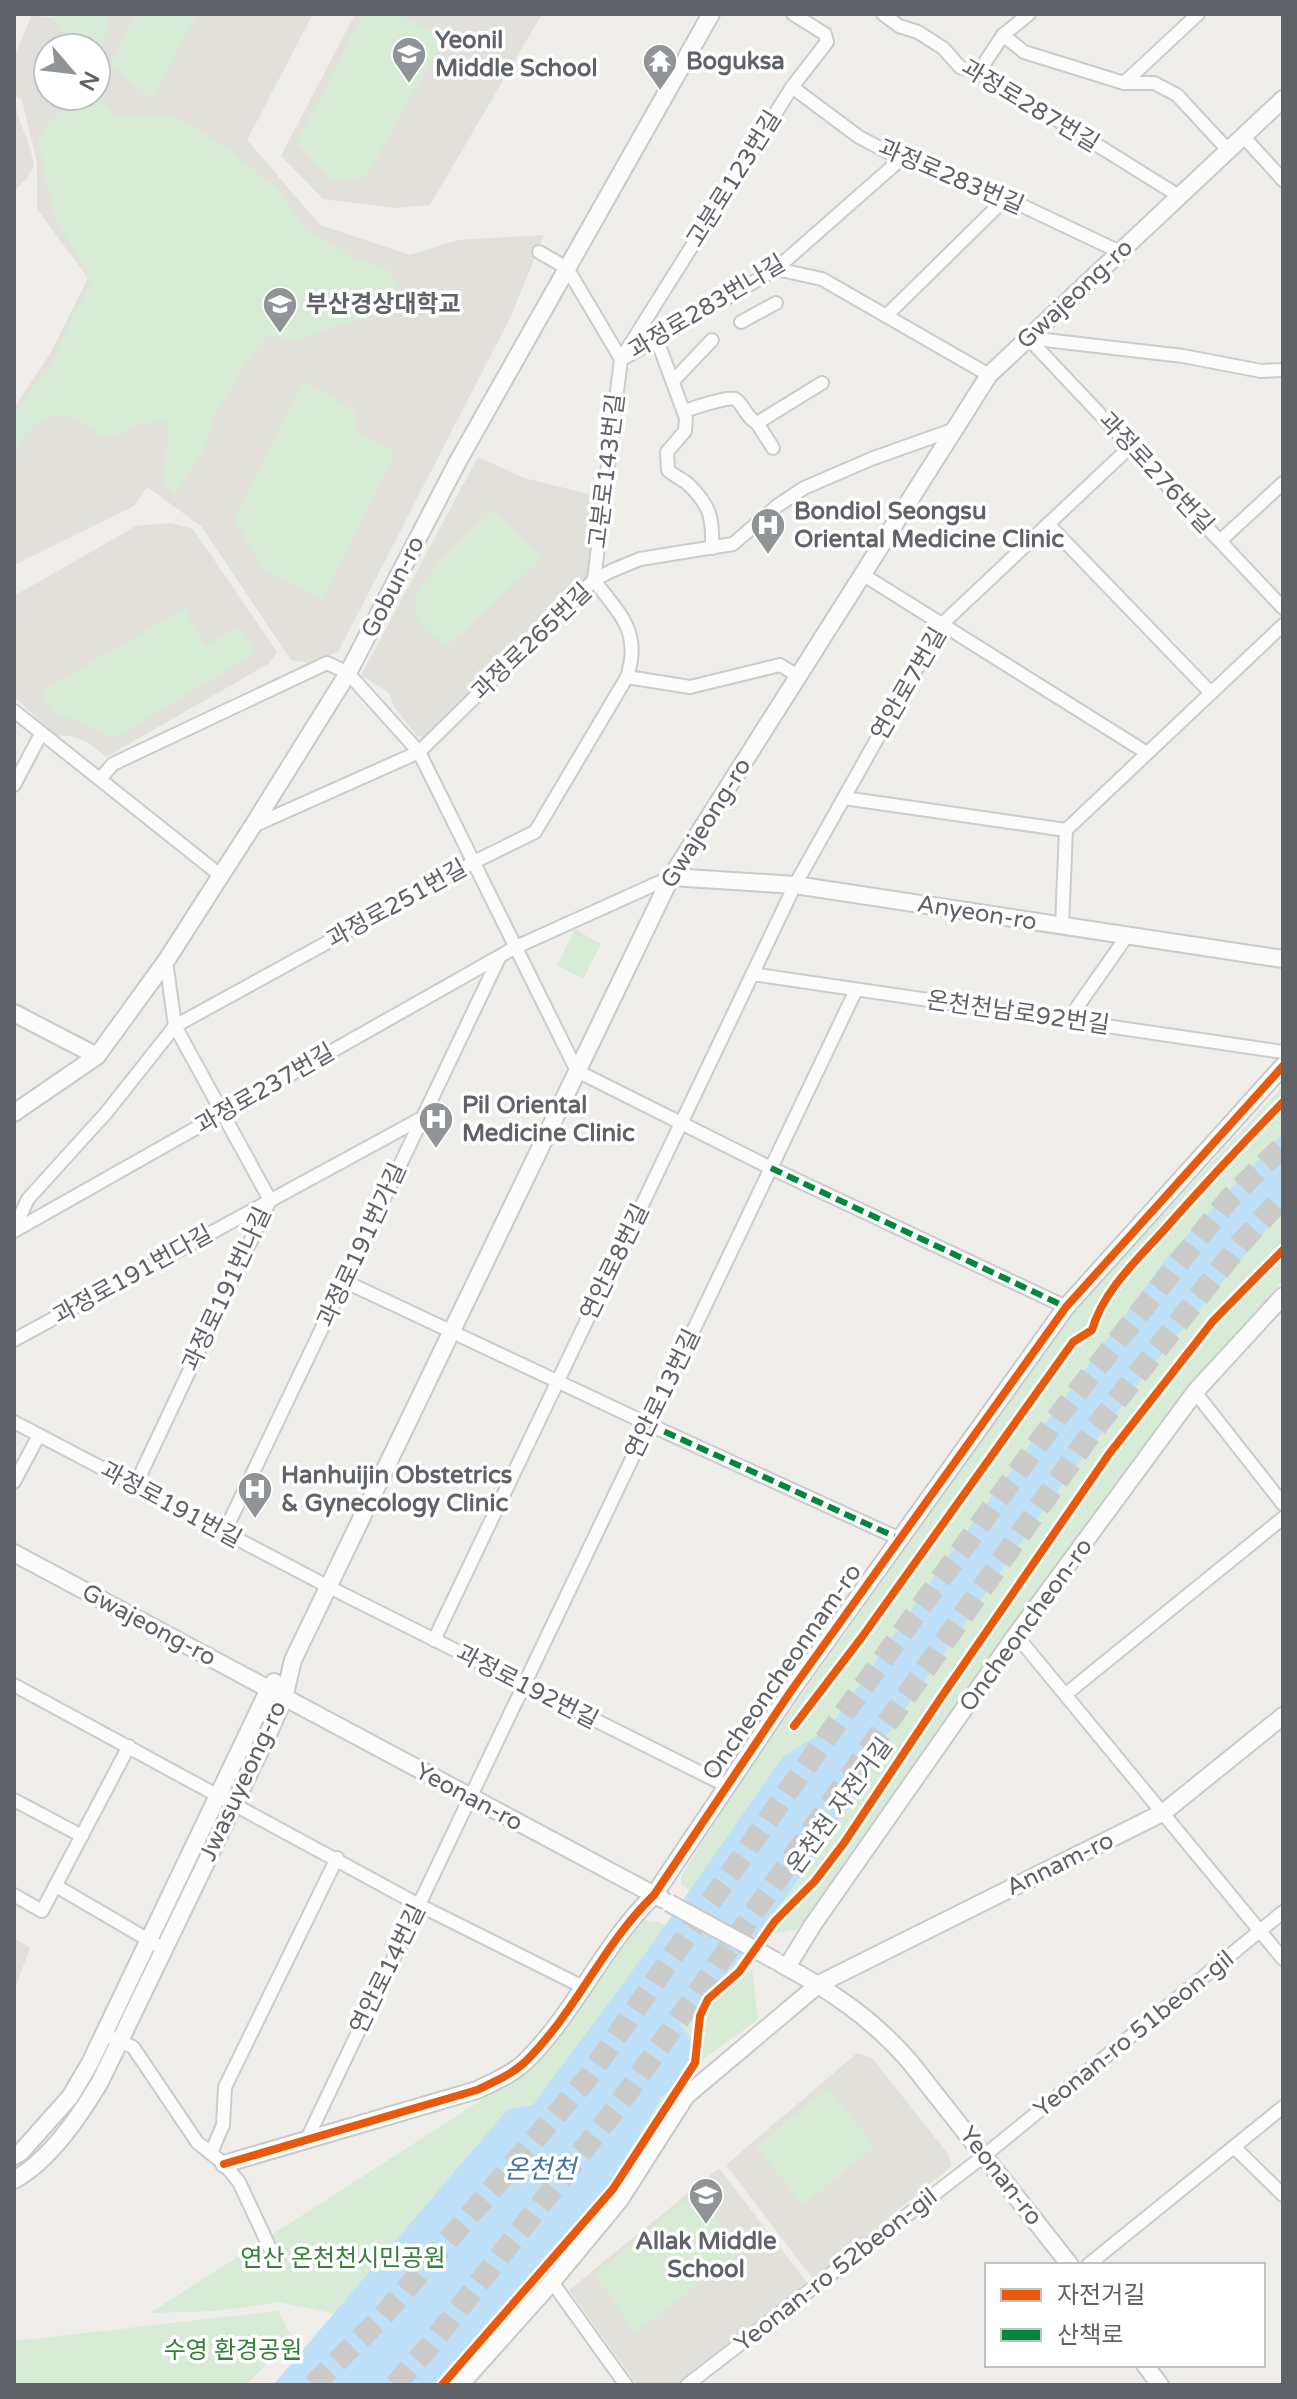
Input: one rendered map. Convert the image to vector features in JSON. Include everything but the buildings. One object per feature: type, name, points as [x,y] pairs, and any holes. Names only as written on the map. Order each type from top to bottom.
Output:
[{"type":"main road","name":"Gobun-ro","points":[[14,1113],[97,1056],[166,961],[252,827],[348,673],[457,463],[711,14]]},
{"type":"main road","name":"Gwajeong-ro","points":[[293,1660],[671,877],[862,574],[989,375],[1283,99]]},
{"type":"main road","name":"Anyeon-ro","points":[[671,877],[795,885],[1283,959]]},
{"type":"main road","points":[[14,1013],[97,1056]]},
{"type":"main road","name":"Oncheoncheonnam-ro","points":[[224,2164],[477,2090],[523,2063],[553,2029],[634,1914],[662,1899],[727,1786],[791,1691],[1066,1307],[1283,1066]]},
{"type":"main road","name":"Oncheoncheon-ro","points":[[783,1965],[1016,1635],[1195,1392],[1283,1296]]},
{"type":"main road","name":"Gwajeong-ro","points":[[14,1553],[284,1698]]},
{"type":"main road","name":"Jwasuyeong-ro","points":[[14,2156],[70,2097],[90,2063],[112,2037],[164,1949],[269,1689],[293,1660]]},
{"type":"main road","name":"Jwasuyeong-ro","points":[[14,2180],[31,2171],[79,2116],[100,2082],[112,2037],[149,1940],[284,1698],[293,1660]]},
{"type":"main road","name":"Yeonan-ro","points":[[284,1698],[819,1984],[857,2010],[882,2031],[910,2062],[1068,2263]]},
{"type":"main road","name":"Annam-ro","points":[[819,1984],[1164,1812],[1283,1716]]},
{"type":"main road","points":[[460,2385],[619,2201],[686,2096],[819,1984]]},
{"type":"main road","points":[[1146,2367],[1160,2385]]},
{"type":"street","name":"고분로123번길","points":[[621,359],[792,87],[827,42],[825,34],[793,14]]},
{"type":"street","name":"과정로287번길","points":[[883,14],[899,26],[918,32],[943,48],[960,67],[978,73],[1179,196]]},
{"type":"street","points":[[978,73],[1003,35],[1029,14]]},
{"type":"street","points":[[1124,83],[1198,14]]},
{"type":"street","points":[[1003,35],[1024,52],[1124,83],[1154,83],[1177,95],[1228,150]]},
{"type":"street","name":"과정로283번길","points":[[792,87],[859,137],[901,159],[944,172],[1006,198],[1120,252]]},
{"type":"street","points":[[1243,136],[1283,180]]},
{"type":"street","name":"과정로283번나길","points":[[621,359],[776,269],[901,159]]},
{"type":"street","points":[[886,316],[1006,198]]},
{"type":"street","points":[[539,252],[567,268]]},
{"type":"street","name":"고분로143번길","points":[[567,268],[621,359],[594,580],[629,627],[632,645],[627,677]]},
{"type":"street","points":[[776,269],[822,279],[989,375]]},
{"type":"street","points":[[741,322],[776,303]]},
{"type":"street","points":[[1028,338],[1183,356],[1261,371],[1283,370]]},
{"type":"street","name":"과정로276번길","points":[[1028,338],[1283,608]]},
{"type":"street","points":[[657,340],[684,412],[685,431],[667,452],[668,470],[687,483],[713,518],[712,548]]},
{"type":"street","points":[[673,381],[712,340]]},
{"type":"street","points":[[757,423],[822,383]]},
{"type":"street","points":[[684,412],[700,404],[730,397],[735,399],[757,423],[773,448]]},
{"type":"street","name":"과정로265번길","points":[[252,827],[419,752],[594,580],[640,559],[733,544],[777,506],[804,488],[871,459],[955,429]]},
{"type":"street","name":"연안로7번길","points":[[795,885],[941,625],[1130,447]]},
{"type":"street","points":[[1220,541],[1283,483]]},
{"type":"street","points":[[1048,524],[1211,693]]},
{"type":"street","points":[[862,574],[1147,753]]},
{"type":"street","points":[[1062,926],[1066,830],[1283,625]]},
{"type":"street","points":[[100,779],[113,764],[327,663],[348,673],[419,752],[577,1071],[771,1168],[1066,1307]]},
{"type":"street","points":[[627,677],[690,687],[780,665],[798,676]]},
{"type":"street","name":"과정로251번길","points":[[14,1230],[28,1199],[106,1113],[175,1026],[474,862],[535,832],[627,677]]},
{"type":"street","points":[[14,711],[220,875]]},
{"type":"street","points":[[14,785],[41,734]]},
{"type":"street","points":[[844,798],[1066,830]]},
{"type":"street","name":"과정로237번길","points":[[14,1230],[516,947],[671,877]]},
{"type":"street","name":"연안로8번길","points":[[434,1640],[795,885]]},
{"type":"street","points":[[1068,1020],[1127,936]]},
{"type":"street","name":"과정로191번가길","points":[[224,1533],[500,957]]},
{"type":"street","name":"과정로191번나길","points":[[135,1486],[270,1200],[175,1026],[166,961]]},
{"type":"street","name":"온천천남로92번길","points":[[752,974],[1283,1052]]},
{"type":"street","name":"연안로13번길","points":[[470,1798],[856,990]]},
{"type":"street","name":"과정로191번다길","points":[[14,1340],[422,1118]]},
{"type":"street","points":[[344,1281],[900,1539]]},
{"type":"street","points":[[1195,1392],[1283,1504]]},
{"type":"street","name":"과정로191번길","points":[[14,1422],[329,1587]]},
{"type":"street","points":[[14,1482],[39,1435]]},
{"type":"street","points":[[1066,1694],[1283,1518]]},
{"type":"street","name":"과정로192번길","points":[[329,1587],[727,1786]]},
{"type":"street","points":[[1016,1635],[1283,1959]]},
{"type":"street","points":[[14,1685],[419,1905],[583,1987]]},
{"type":"street","points":[[14,1895],[42,1911],[129,1746]]},
{"type":"street","name":"연안로14번길","points":[[307,2139],[470,1798]]},
{"type":"street","points":[[14,1800],[82,1836]]},
{"type":"street","points":[[211,2153],[223,2125],[225,2087],[337,1858]]},
{"type":"street","points":[[56,1886],[164,1949]]},
{"type":"street","name":"Yeonan-ro 51beon-gil","points":[[985,2155],[1283,1912]]},
{"type":"street","points":[[112,2037],[133,2047],[197,2142],[224,2164],[239,2182],[275,2259]]},
{"type":"street","points":[[1090,2263],[1283,2107]]},
{"type":"street","points":[[1234,2147],[1283,2195]]},
{"type":"street","name":"Yeonan-ro 52beon-gil","points":[[687,2385],[985,2155]]},
{"type":"street","points":[[552,2282],[626,2385]]},
{"type":"shaded area","name":"부산경상대학교","points":[[102,14],[313,14],[247,140],[320,225],[410,255],[458,240],[544,235],[511,316],[338,652],[309,663],[291,660],[201,526],[147,487],[134,506],[14,565],[14,408],[50,354],[88,278],[37,209],[37,163],[22,100],[14,95],[14,57],[32,15],[89,22]]},
{"type":"shaded area","name":"Yeonil Middle School","points":[[355,14],[542,14],[430,205],[395,208],[323,199],[281,156]]},
{"type":"shaded area","points":[[14,105],[34,166],[14,191]]},
{"type":"shaded area","points":[[478,457],[524,478],[597,496],[589,575],[424,737],[417,736],[394,707],[389,693],[361,675]]},
{"type":"shaded area","points":[[171,523],[193,529],[277,652],[268,664],[106,757],[89,743],[71,736],[55,735],[14,697],[14,596],[136,526]]},
{"type":"shaded area","points":[[14,1938],[30,1948],[14,1991]]},
{"type":"shaded area","points":[[857,2053],[872,2058],[948,2154],[952,2166],[813,2279],[726,2165]]},
{"type":"shaded area","name":"Allak Middle School","points":[[719,2168],[808,2284],[676,2385],[637,2385],[569,2290]]},
{"type":"green space","points":[[51,14],[114,14],[106,32],[64,32]]},
{"type":"green space","points":[[135,14],[197,14],[152,100],[112,67],[112,58]]},
{"type":"green space","points":[[364,14],[397,14],[444,38],[366,177],[331,180],[296,143]]},
{"type":"green space","points":[[112,111],[116,116],[170,115],[226,147],[276,188],[306,229],[356,259],[387,269],[400,287],[388,311],[292,341],[268,334],[216,413],[201,456],[175,494],[163,476],[167,422],[141,423],[104,438],[75,419],[56,416],[33,428],[14,457],[14,417],[28,393],[48,370],[91,285],[82,262],[54,216],[38,140],[48,123],[60,112]]},
{"type":"green space","points":[[304,381],[354,410],[357,431],[395,453],[323,599],[261,567],[234,517]]},
{"type":"green space","points":[[493,510],[542,558],[447,646],[418,620],[415,603],[420,589],[442,559]]},
{"type":"green space","points":[[184,608],[205,646],[239,625],[255,653],[115,738],[53,714],[41,692]]},
{"type":"green space","points":[[575,929],[601,944],[583,979],[557,965]]},
{"type":"green space","points":[[1283,1086],[1283,1281],[1188,1387],[799,1928],[775,1934],[681,1885],[681,1876],[746,1774],[1073,1311]]},
{"type":"green space","name":"연산 온천천시민공원","points":[[638,1916],[673,1929],[364,2320],[279,2302],[218,2311],[150,2313],[506,2082]]},
{"type":"green space","points":[[729,1958],[752,1969],[758,2020],[703,2059],[615,2189],[448,2385],[414,2385],[672,2024]]},
{"type":"green space","points":[[828,2088],[875,2146],[803,2205],[756,2147]]},
{"type":"green space","points":[[696,2192],[741,2251],[635,2333],[594,2274]]},
{"type":"green space","name":"수영 환경공원","points":[[278,2311],[292,2338],[246,2385],[14,2385],[14,2341]]},
{"type":"water","name":"온천천","points":[[1283,1133],[1283,1210],[1151,1367],[1044,1509],[871,1758],[861,1788],[756,1940],[680,2025],[699,2048],[692,2068],[661,2098],[608,2187],[436,2385],[273,2385],[507,2110],[533,2105],[652,1944],[783,1757],[830,1727],[955,1547],[1168,1256]]},
{"type":"tunnel","points":[[313,2385],[382,2317],[586,2080],[781,1801],[1053,1423],[1229,1199],[1283,1146]]},
{"type":"tunnel","points":[[395,2385],[428,2348],[617,2107],[1092,1432],[1240,1244],[1283,1197]]},
{"type":"marked path","points":[[771,1168],[1066,1307]]},
{"type":"marked path","points":[[648,1424],[900,1539]]},
{"type":"cycle path","points":[[224,2164],[477,2090],[525,2062],[560,2022],[620,1935],[654,1895],[791,1691],[1066,1307],[1283,1066]]},
{"type":"cycle path","points":[[794,1726],[862,1637],[1073,1342],[1092,1330],[1104,1302],[1122,1277],[1283,1102]]},
{"type":"cycle path","name":"온천천 자전거길","points":[[442,2385],[613,2189],[695,2063],[700,2016],[708,1999],[739,1972],[775,1921],[815,1881],[844,1843],[1109,1454],[1213,1321],[1283,1250]]},
{"type":"place","name":"Yeonil Middle School","points":[[409,85]]},
{"type":"place","name":"Boguksa","points":[[660,92]]},
{"type":"place","name":"부산경상대학교","points":[[280,335]]},
{"type":"place","name":"Bondiol Seongsu Oriental Medicine Clinic","points":[[768,556]]},
{"type":"place","name":"Pil Oriental Medicine Clinic","points":[[436,1150]]},
{"type":"place","name":"Hanhuijin Obstetrics & Gynecology Clinic","points":[[255,1520]]},
{"type":"place","name":"Allak Middle School","points":[[706,2226]]}]
